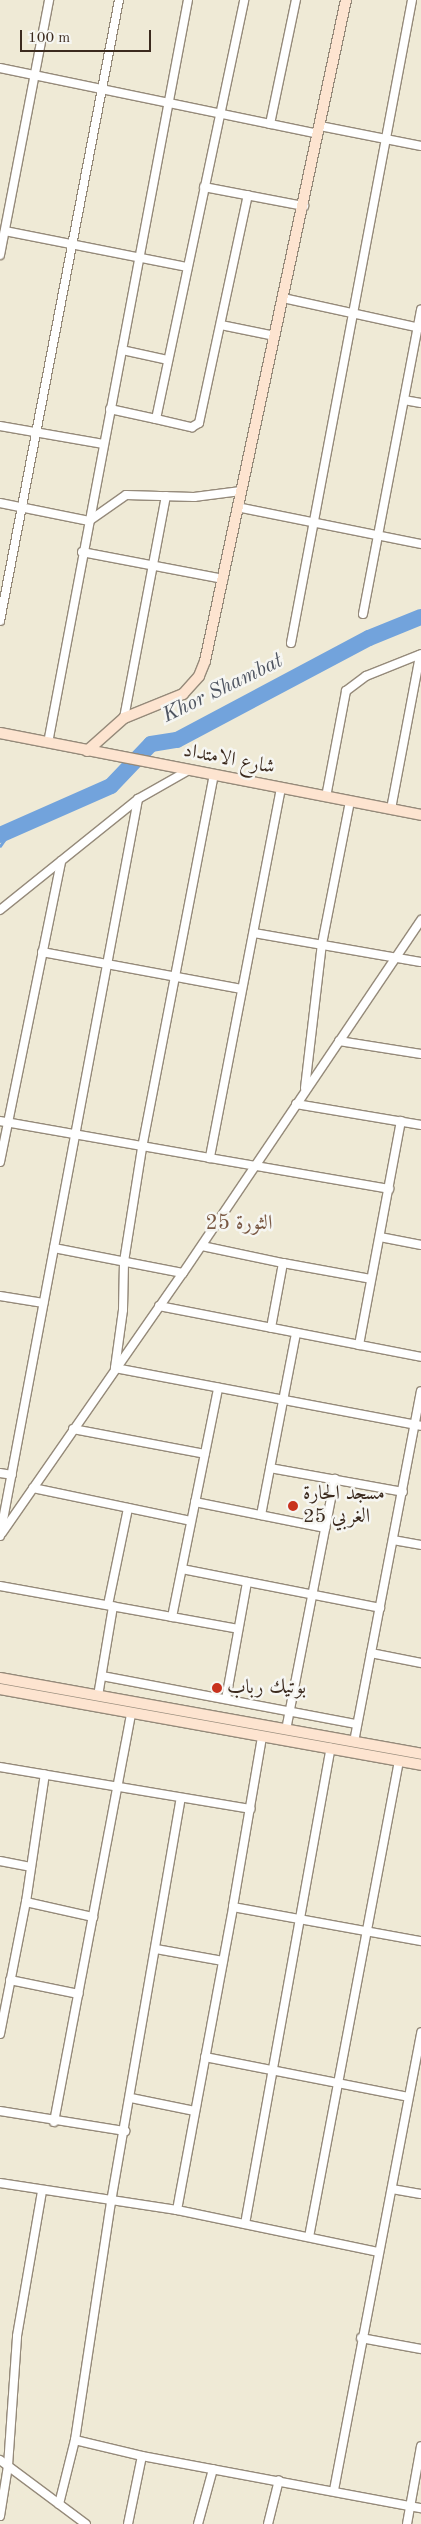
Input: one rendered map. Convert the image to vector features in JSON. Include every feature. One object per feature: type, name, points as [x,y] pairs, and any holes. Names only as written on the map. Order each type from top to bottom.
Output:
[{"type":"street","points":[[0,255],[5,231],[4,213],[49,0]]},
{"type":"street","points":[[0,621],[119,0]]},
{"type":"street","points":[[48,742],[82,552],[170,103],[188,0]]},
{"type":"street","points":[[156,419],[244,0]]},
{"type":"street","points":[[270,124],[296,0]]},
{"type":"street","points":[[92,752],[124,718],[183,694],[199,676],[223,579],[240,491],[304,206],[346,0]]},
{"type":"street","points":[[291,643],[315,523],[351,313],[412,0]]},
{"type":"street","points":[[0,68],[270,124],[385,139],[421,146]]},
{"type":"street","points":[[204,187],[304,206]]},
{"type":"street","points":[[110,409],[197,427],[221,325],[248,195]]},
{"type":"street","points":[[5,231],[187,267]]},
{"type":"street","points":[[283,298],[419,328]]},
{"type":"street","points":[[363,614],[380,536],[421,309]]},
{"type":"street","points":[[221,325],[275,336]]},
{"type":"street","points":[[122,350],[168,360]]},
{"type":"street","points":[[404,400],[421,403]]},
{"type":"street","points":[[0,426],[103,444]]},
{"type":"street","points":[[0,503],[89,520],[126,495],[166,496],[240,491]]},
{"type":"street","points":[[124,718],[166,496]]},
{"type":"street","points":[[237,507],[421,544]]},
{"type":"street","points":[[82,552],[223,579]]},
{"type":"street","points":[[326,797],[346,691],[366,676],[420,655]]},
{"type":"street","points":[[391,810],[420,655]]},
{"type":"street","name":"شارع الامتداد","points":[[0,733],[421,815]]},
{"type":"street","points":[[0,910],[138,799],[187,769]]},
{"type":"street","points":[[115,1368],[123,1310],[124,1262],[142,1148],[214,774]]},
{"type":"street","points":[[210,1158],[281,788]]},
{"type":"street","points":[[0,1536],[74,1135],[109,964],[138,799]]},
{"type":"street","points":[[304,1090],[322,944],[350,801]]},
{"type":"street","points":[[0,1162],[4,1122],[61,861]]},
{"type":"street","points":[[0,1536],[115,1368],[184,1273],[256,1166],[304,1090],[340,1041],[421,920]]},
{"type":"street","points":[[254,932],[421,962]]},
{"type":"street","points":[[42,952],[242,990]]},
{"type":"street","points":[[340,1041],[421,1054]]},
{"type":"street","points":[[296,1104],[421,1125]]},
{"type":"street","points":[[359,1345],[402,1121]]},
{"type":"street","points":[[4,1122],[142,1148],[389,1189]]},
{"type":"street","points":[[380,1238],[421,1245]]},
{"type":"street","points":[[202,1246],[371,1279]]},
{"type":"street","points":[[54,1248],[184,1273]]},
{"type":"street","points":[[271,1328],[283,1263]]},
{"type":"street","points":[[0,1296],[44,1303]]},
{"type":"street","points":[[159,1306],[421,1357]]},
{"type":"street","points":[[261,1515],[296,1333]]},
{"type":"street","points":[[115,1368],[418,1425]]},
{"type":"street","points":[[172,1617],[218,1388]]},
{"type":"street","points":[[354,1742],[393,1540],[418,1425],[421,1391]]},
{"type":"street","points":[[73,1429],[205,1454]]},
{"type":"street","points":[[270,1468],[403,1492]]},
{"type":"street","points":[[0,1472],[12,1475]]},
{"type":"street","points":[[286,1730],[335,1479]]},
{"type":"street","points":[[33,1488],[191,1521]]},
{"type":"street","points":[[195,1502],[325,1528]]},
{"type":"street","points":[[98,1696],[128,1508]]},
{"type":"street","points":[[393,1540],[421,1545]]},
{"type":"street","points":[[182,1569],[380,1608]]},
{"type":"street","points":[[226,1699],[247,1582]]},
{"type":"street","points":[[0,1586],[238,1629]]},
{"type":"street","points":[[371,1653],[421,1663]]},
{"type":"street","points":[[102,1676],[357,1724]]},
{"type":"street","points":[[0,1678],[421,1754]]},
{"type":"street","points":[[0,1689],[421,1765]]},
{"type":"street","points":[[54,2122],[132,1713]]},
{"type":"street","points":[[177,2210],[233,1907],[262,1737]]},
{"type":"street","points":[[245,2224],[331,1748]]},
{"type":"street","points":[[309,2237],[399,1760]]},
{"type":"street","points":[[0,1767],[250,1809]]},
{"type":"street","points":[[0,2034],[26,1902],[45,1774]]},
{"type":"street","points":[[59,2504],[75,2440],[111,2202],[131,2098],[181,1798]]},
{"type":"street","points":[[0,1861],[30,1867]]},
{"type":"street","points":[[26,1902],[93,1917]]},
{"type":"street","points":[[233,1907],[421,1941]]},
{"type":"street","points":[[156,1949],[223,1961]]},
{"type":"street","points":[[10,1980],[79,1994]]},
{"type":"street","points":[[334,2490],[361,2338],[392,2189],[421,2032]]},
{"type":"street","points":[[205,2057],[408,2096]]},
{"type":"street","points":[[131,2098],[195,2111]]},
{"type":"street","points":[[0,2111],[54,2122],[125,2131]]},
{"type":"street","points":[[0,2183],[42,2192],[177,2210],[378,2252]]},
{"type":"street","points":[[392,2189],[421,2194]]},
{"type":"street","points":[[0,2516],[8,2466],[17,2336],[42,2192]]},
{"type":"street","points":[[361,2338],[421,2349]]},
{"type":"street","points":[[75,2440],[142,2456],[334,2490],[421,2508]]},
{"type":"street","points":[[406,2524],[421,2446]]},
{"type":"street","points":[[128,2524],[142,2456]]},
{"type":"street","points":[[0,2460],[59,2504],[75,2520],[86,2524]]},
{"type":"street","points":[[198,2524],[212,2469]]},
{"type":"street","points":[[268,2524],[279,2480]]},
{"type":"waterway","name":"Khor Shambat","points":[[0,835],[111,786],[151,744],[177,740],[369,638],[421,617]]},
{"type":"waterway","points":[[0,846],[11,830]]},
{"type":"place","name":"مسجد الحارة 25 الغربي","points":[[293,1506]]},
{"type":"place","name":"بوتيك رباب","points":[[217,1688]]},
{"type":"district","name":"الثورة 25","points":[[239,1224]]}]
